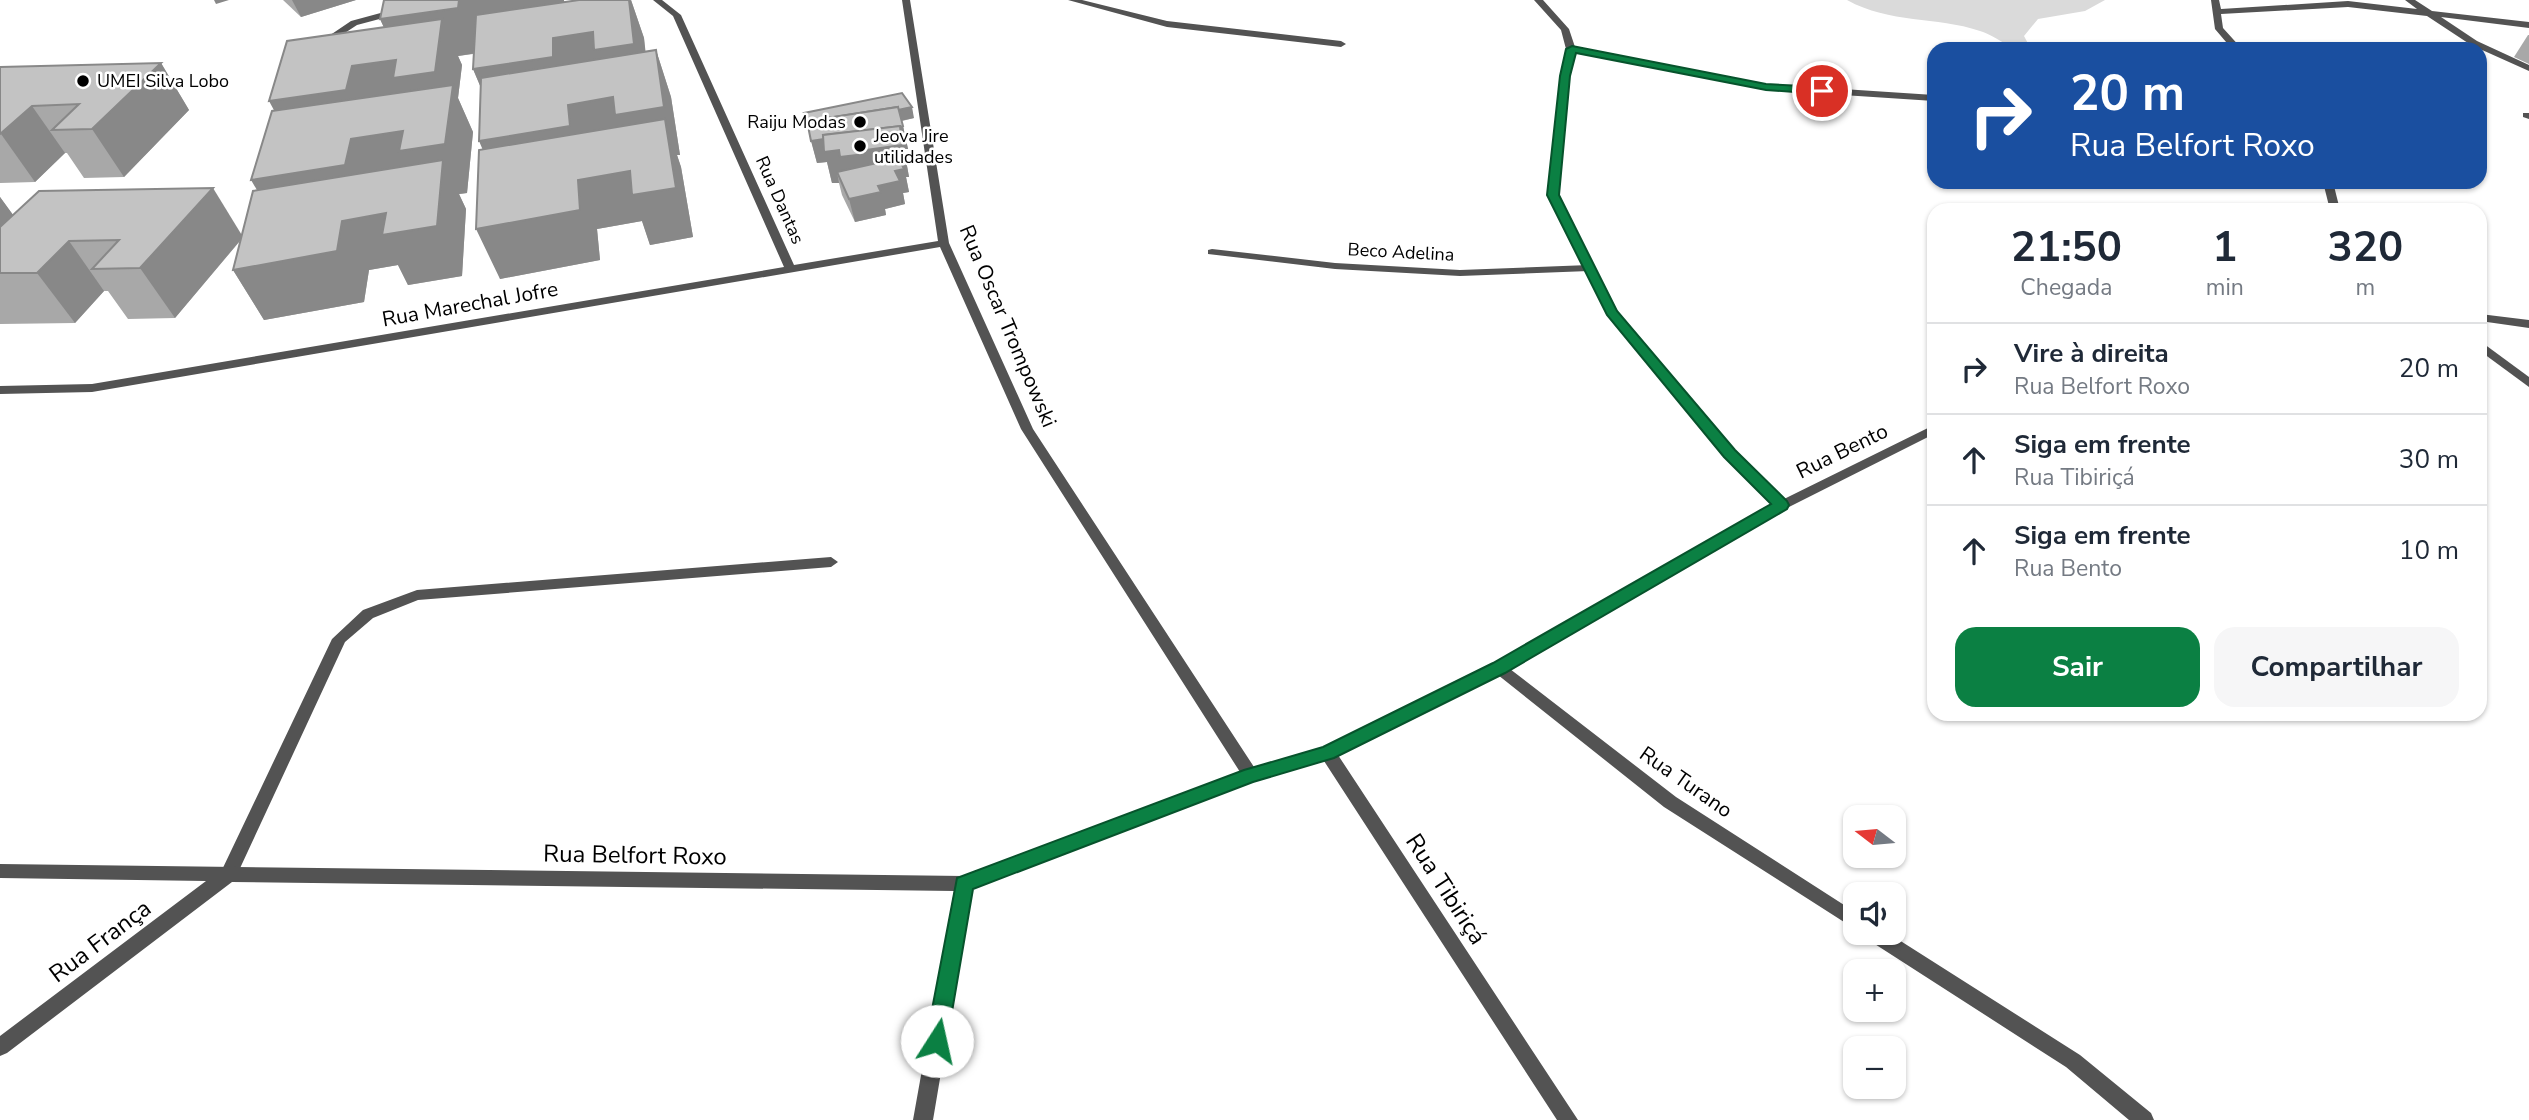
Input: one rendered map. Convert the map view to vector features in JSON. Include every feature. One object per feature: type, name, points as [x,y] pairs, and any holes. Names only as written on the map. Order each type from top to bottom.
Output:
[{"type":"street","name":"Rua Dantas","points":[[657,0],[677,15],[792,270]]},
{"type":"street","name":"Rua Oscar Trompowski","points":[[906,0],[944,243],[1027,429],[1250,775]]},
{"type":"street","points":[[1072,0],[1167,24],[1341,44]]},
{"type":"street","points":[[1538,0],[1565,29],[1572,49],[1565,76],[1553,195],[1611,312],[1730,453],[1782,505]]},
{"type":"street","points":[[2215,0],[2219,29],[2230,42]]},
{"type":"street","points":[[2409,0],[2472,42]]},
{"type":"street","points":[[2216,12],[2348,4],[2529,25]]},
{"type":"street","points":[[314,57],[320,45],[354,23],[415,7]]},
{"type":"street","points":[[1572,49],[1766,87],[1927,98]]},
{"type":"street","points":[[2487,49],[2529,68]]},
{"type":"street","name":"Rua Marechal Jofre","points":[[0,390],[92,388],[944,243]]},
{"type":"street","name":"Beco Adelina","points":[[1212,252],[1335,266],[1460,273],[1589,268]]},
{"type":"street","points":[[2487,319],[2529,324]]},
{"type":"street","points":[[2487,350],[2529,383]]},
{"type":"street","name":"Rua Bento","points":[[1328,753],[1499,668],[1782,505],[1927,432]]},
{"type":"street","points":[[229,874],[339,639],[368,614],[417,595],[831,562]]},
{"type":"street","name":"Rua Turano","points":[[1499,668],[1670,802],[1843,913]]},
{"type":"street","points":[[1250,775],[1328,753]]},
{"type":"street","name":"Rua Tibiriçá","points":[[1328,753],[1568,1120]]},
{"type":"street","name":"Rua Belfort Roxo","points":[[0,871],[964,884],[1250,775]]},
{"type":"street","name":"Rua França","points":[[0,1047],[229,874]]},
{"type":"street","points":[[923,1120],[964,884]]},
{"type":"street","points":[[1892,945],[2073,1061],[2144,1120]]},
{"type":"shaded area","points":[[1847,0],[2105,0],[2085,11],[2038,19],[2024,36],[2027,42],[2003,42],[1963,26],[1863,8]]},
{"type":"building","points":[[384,0],[459,0],[458,8],[380,19]]},
{"type":"building","points":[[579,0],[629,0],[634,44],[594,50],[593,32],[553,38],[553,57],[473,69],[476,15]]},
{"type":"building","points":[[442,19],[435,72],[393,78],[396,60],[352,66],[346,90],[269,101],[287,41]]},
{"type":"building","points":[[656,50],[664,107],[615,115],[613,97],[568,105],[570,126],[479,141],[481,78]]},
{"type":"building","points":[[161,63],[92,129],[52,130],[79,104],[32,106],[0,134],[0,67]]},
{"type":"building","points":[[453,85],[445,144],[399,151],[403,131],[351,139],[345,165],[251,180],[272,111]]},
{"type":"building","points":[[902,93],[912,107],[809,121],[804,113]]},
{"type":"building","name":"Raiju Modas","points":[[898,107],[903,126],[823,135],[824,139],[811,141],[807,121]]},
{"type":"building","points":[[665,119],[676,188],[632,195],[630,171],[578,180],[580,210],[476,229],[479,150]]},
{"type":"building","name":"Jeova Jire utilidades","points":[[900,126],[902,145],[865,150],[865,154],[840,157],[839,150],[824,152],[823,135]]},
{"type":"building","points":[[899,158],[904,169],[895,171],[900,181],[878,186],[881,192],[849,199],[837,172]]},
{"type":"building","points":[[443,160],[437,226],[382,235],[386,213],[342,221],[337,251],[233,270],[253,191]]},
{"type":"building","points":[[213,188],[140,268],[92,269],[119,240],[69,241],[37,273],[0,273],[0,227],[39,191]]},
{"type":"place","name":"UMEI Silva Lobo","points":[[83,81]]},
{"type":"place","name":"Raiju Modas","points":[[860,122]]},
{"type":"place","name":"Jeova Jire utilidades","points":[[860,146]]},
{"type":"route","points":[[937,1041],[964,884],[1250,775],[1328,753],[1499,668],[1782,505],[1730,453],[1611,312],[1553,195],[1565,76],[1572,49],[1766,87],[1822,91]]}]
